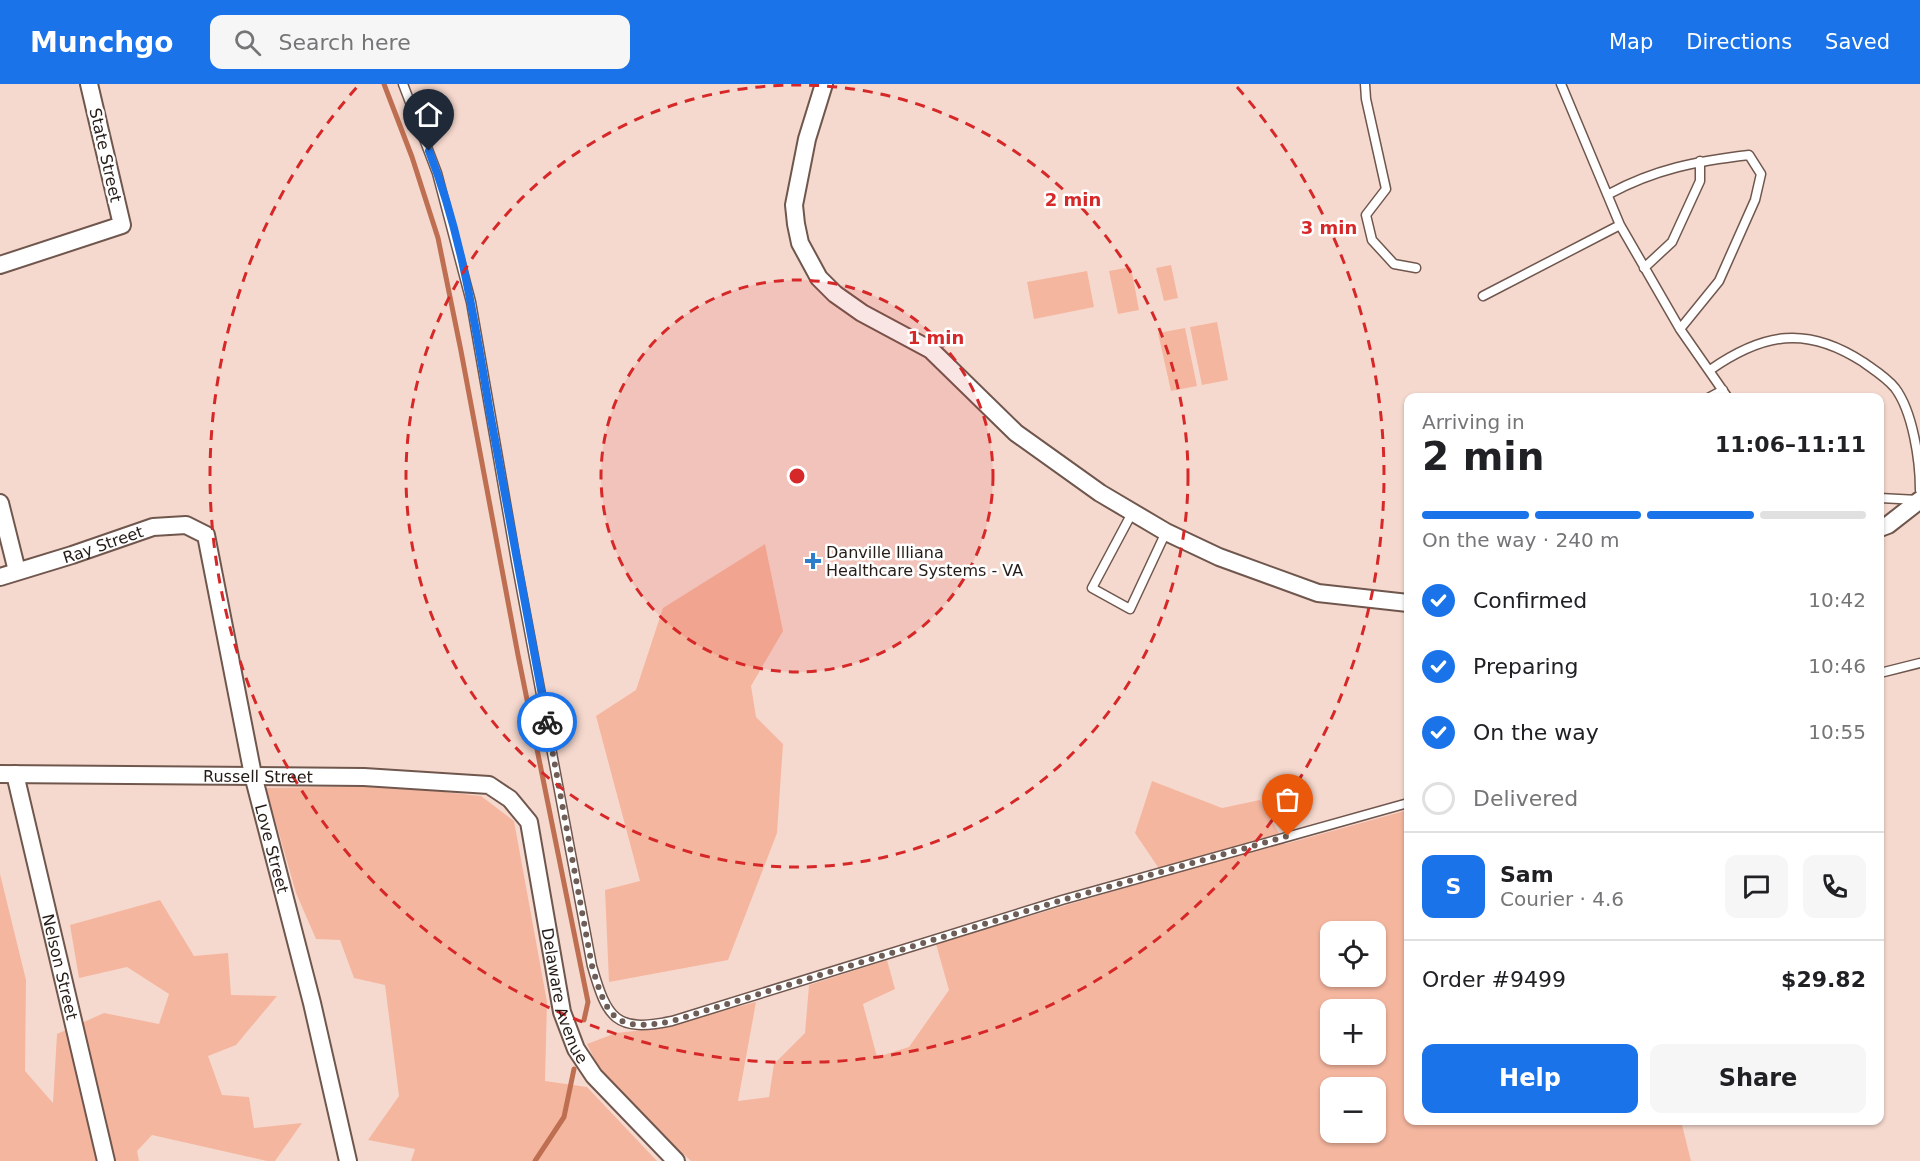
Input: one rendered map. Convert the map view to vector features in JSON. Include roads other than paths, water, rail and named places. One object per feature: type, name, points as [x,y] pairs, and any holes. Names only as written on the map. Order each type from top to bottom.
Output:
[{"type":"street","name":"State Street","points":[[0,265],[122,225],[89,84]]},
{"type":"street","points":[[824,84],[807,139],[794,205],[800,243],[819,278],[835,294],[862,313],[931,350],[1016,433],[1132,513],[1166,532],[1219,557],[1318,593],[1404,603]]},
{"type":"street","points":[[1884,526],[1920,500]]},
{"type":"street","points":[[0,503],[17,571]]},
{"type":"street","name":"Ray Street","points":[[0,577],[153,527],[186,525],[206,535]]},
{"type":"street","name":"Love Street","points":[[206,535],[253,775],[312,1004],[344,1160]]},
{"type":"street","name":"Russell Street","points":[[7,774],[364,777],[489,785],[510,799]]},
{"type":"street","name":"Nelson Street","points":[[7,774],[106,1161]]},
{"type":"street","name":"Delaware Avenue","points":[[510,799],[529,822],[562,1012],[576,1049],[594,1076],[676,1161]]},
{"type":"lane","points":[[403,84],[438,173],[471,302],[516,561],[592,966],[602,1000],[615,1016],[630,1026],[647,1026],[672,1021],[1062,900],[1404,804]]},
{"type":"lane","points":[[1365,84],[1366,99],[1386,189],[1366,215],[1372,240],[1394,264],[1416,268]]},
{"type":"lane","points":[[1561,84],[1609,194],[1620,225],[1680,329],[1725,393]]},
{"type":"lane","points":[[1609,194],[1641,178],[1700,161],[1749,155],[1761,174],[1755,200],[1719,281],[1680,329]]},
{"type":"lane","points":[[1644,267],[1672,242],[1700,181],[1700,161]]},
{"type":"lane","points":[[1483,296],[1620,225]]},
{"type":"lane","points":[[1710,370],[1731,355],[1764,341],[1788,337],[1802,337],[1849,353],[1895,388],[1904,403],[1911,428],[1920,490]]},
{"type":"lane","points":[[1884,498],[1920,500]]},
{"type":"lane","points":[[1132,513],[1092,588],[1130,609],[1166,532]]},
{"type":"lane","points":[[1884,673],[1920,663]]},
{"type":"waterway","points":[[384,84],[412,157],[438,238],[518,655],[588,1002],[584,1020]]},
{"type":"waterway","points":[[535,1161],[564,1117],[574,1069]]},
{"type":"place","name":"Danville Illiana Healthcare Systems - VA","points":[[813,561]]}]
